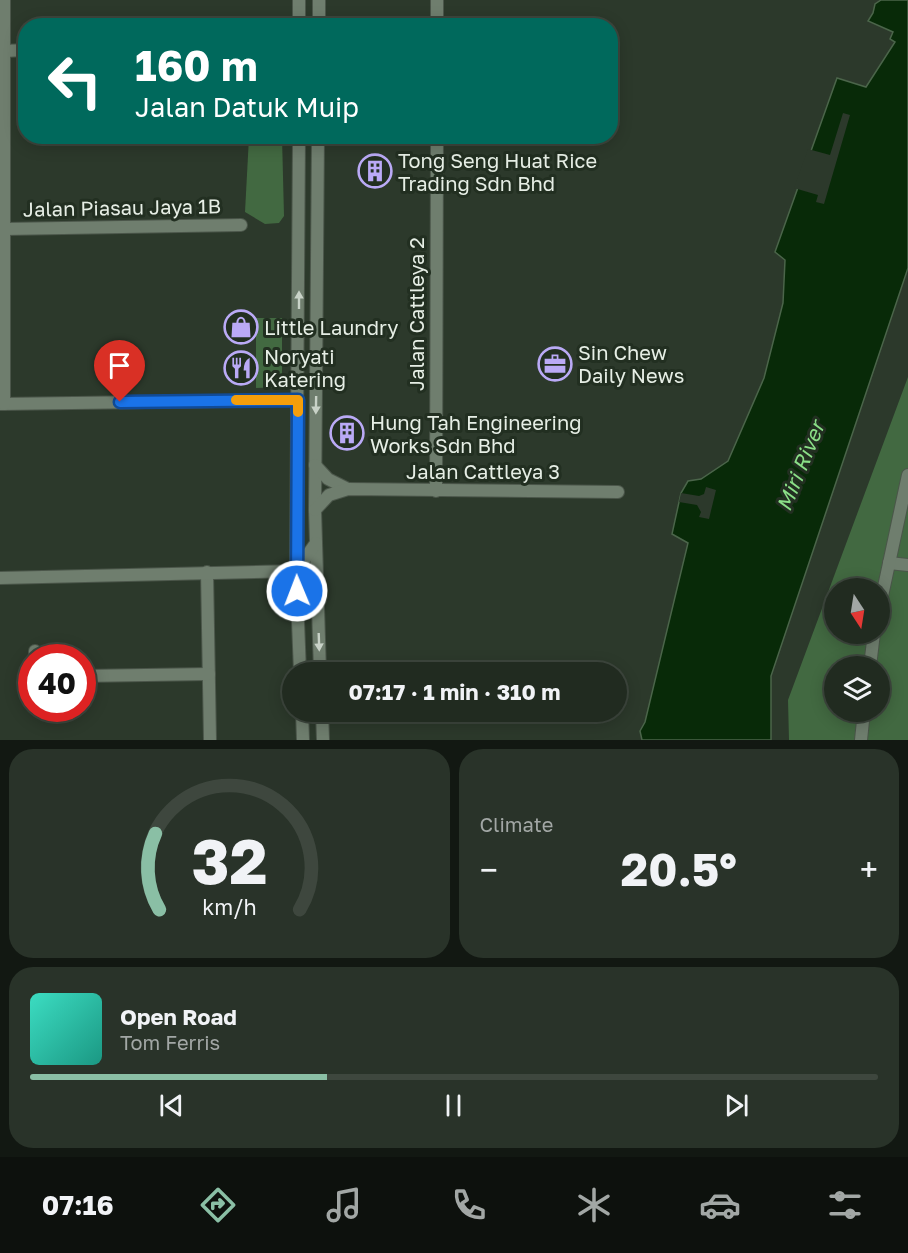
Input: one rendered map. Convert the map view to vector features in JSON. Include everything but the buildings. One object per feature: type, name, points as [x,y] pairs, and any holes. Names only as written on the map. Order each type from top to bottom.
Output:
[{"type":"street","points":[[4,0],[2,404],[298,400]]},
{"type":"street","points":[[299,0],[299,18]]},
{"type":"street","points":[[319,0],[319,18]]},
{"type":"street","points":[[437,0],[437,18]]},
{"type":"street","points":[[4,51],[18,50]]},
{"type":"street","points":[[299,144],[296,571],[300,662]]},
{"type":"street","points":[[318,144],[315,510],[320,662]]},
{"type":"street","name":"Jalan Cattleya 2","points":[[436,491],[437,144]]},
{"type":"street","points":[[298,400],[309,381],[310,219],[318,199]]},
{"type":"street","name":"Jalan Piasau Jaya 1B","points":[[4,229],[241,225]]},
{"type":"street","name":"Jalan Cattleya 3","points":[[315,465],[327,479],[348,489]]},
{"type":"street","points":[[886,578],[908,475]]},
{"type":"street","name":"Jalan Cattleya 3","points":[[315,510],[329,495],[348,489],[618,492]]},
{"type":"street","points":[[296,571],[316,543]]},
{"type":"street","points":[[889,562],[908,565]]},
{"type":"street","points":[[0,578],[296,571]]},
{"type":"street","points":[[207,572],[210,740]]},
{"type":"street","points":[[96,676],[209,674]]},
{"type":"street","points":[[302,722],[303,740]]},
{"type":"street","points":[[322,722],[323,740]]},
{"type":"street","points":[[861,740],[863,722]]},
{"type":"shaded area","points":[[249,144],[282,144],[284,216],[279,223],[265,224],[245,212]]},
{"type":"shaded area","points":[[256,318],[282,318],[282,387],[256,388]]},
{"type":"shaded area","points":[[908,377],[908,740],[789,740],[788,700],[824,603],[824,644],[890,644],[890,578],[833,578]]},
{"type":"water","name":"Miri River","points":[[881,0],[908,0],[908,268],[771,676],[771,740],[642,740],[640,731],[645,722],[688,543],[672,534],[681,493],[688,481],[701,479],[728,461],[764,378],[783,303],[785,260],[775,252],[837,78],[866,87],[895,42],[890,39],[893,32],[868,21],[875,4]]},
{"type":"pier","points":[[843,113],[850,115],[824,204],[816,202],[818,195],[794,188],[808,149],[830,155]]},
{"type":"pier","points":[[706,487],[716,490],[709,519],[699,517],[701,512],[697,505],[679,502],[681,493],[699,496],[704,494]]},
{"type":"slow traffic","points":[[236,400],[298,400],[298,412]]},
{"type":"place","name":"Tong Seng Huat Rice Trading Sdn Bhd","points":[[375,171]]},
{"type":"place","name":"Little Laundry","points":[[241,327]]},
{"type":"place","name":"Sin Chew Daily News","points":[[555,364]]},
{"type":"place","name":"Noryati Katering","points":[[241,368]]},
{"type":"place","name":"Hung Tah Engineering Works Sdn Bhd","points":[[347,433]]},
{"type":"route","points":[[120,402],[298,400],[297,591]]}]
